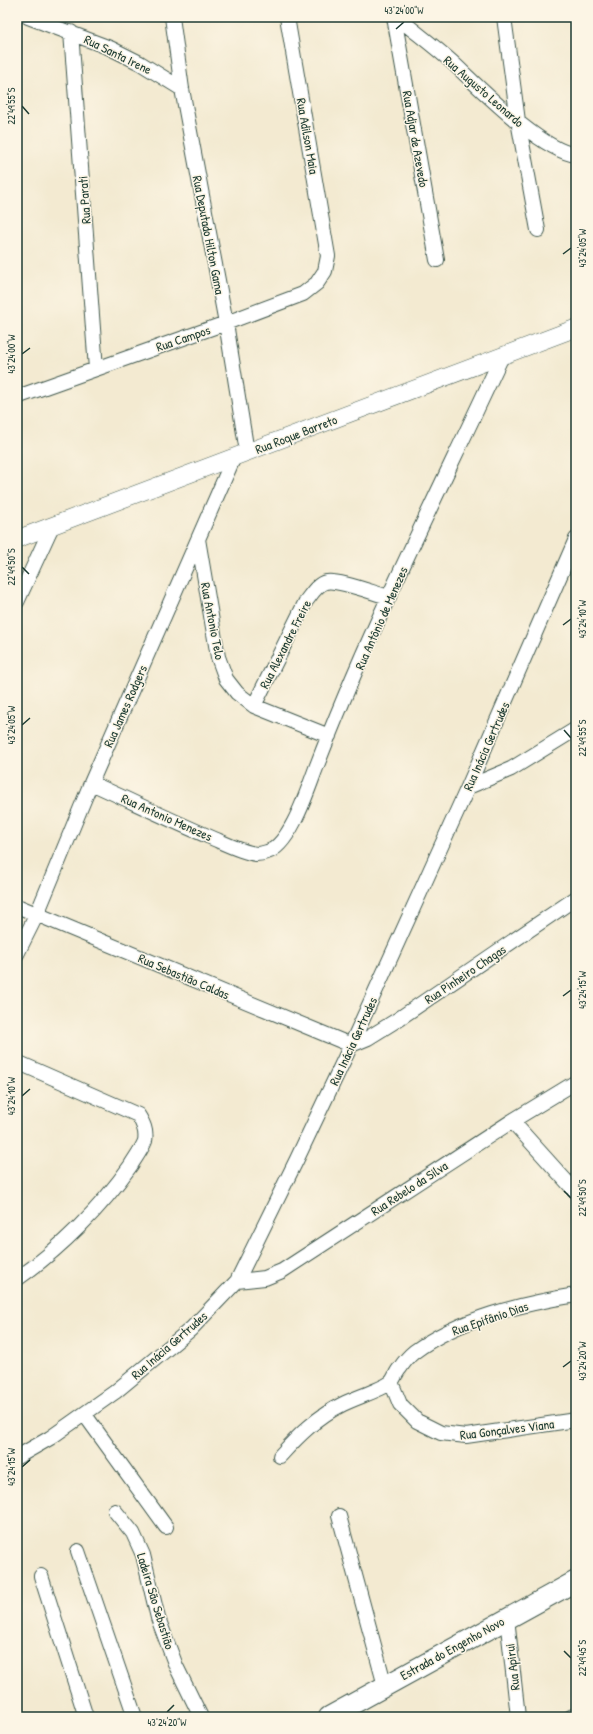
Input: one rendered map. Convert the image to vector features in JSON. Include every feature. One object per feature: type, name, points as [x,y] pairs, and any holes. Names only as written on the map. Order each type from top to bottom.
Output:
[{"type":"main road","name":"Estrada do Engenho Novo","points":[[329,1717],[576,1580]]},
{"type":"street","name":"Rua Santa Irene","points":[[28,17],[110,48],[140,63],[182,89]]},
{"type":"street","name":"Rua Deputado Hilton Gama","points":[[172,17],[182,89],[226,323],[240,455]]},
{"type":"street","name":"Rua Adilson Maia","points":[[287,17],[328,256]]},
{"type":"street","name":"Rua Adjar de Azevedo","points":[[394,17],[437,260]]},
{"type":"street","name":"Rua Augusto Leonardo","points":[[397,17],[518,121],[546,143],[576,155]]},
{"type":"street","points":[[504,17],[518,121],[538,230]]},
{"type":"street","name":"Rua Parati","points":[[71,32],[96,369]]},
{"type":"street","name":"Rua Campos","points":[[17,397],[303,294],[317,283],[321,277],[328,256]]},
{"type":"street","name":"Rua Roque Barreto","points":[[17,539],[576,328]]},
{"type":"street","name":"Rua Antônio de Menezes","points":[[242,850],[256,854],[269,852],[279,846],[286,836],[304,799],[329,736],[389,597],[502,356]]},
{"type":"street","name":"Rua James Rodgers","points":[[17,954],[37,914],[91,783],[198,539],[240,455]]},
{"type":"street","points":[[17,602],[52,526]]},
{"type":"street","name":"Rua Antonio Telo","points":[[198,539],[218,656],[226,679],[237,693],[254,706],[329,736]]},
{"type":"street","name":"Rua Inácia Gertrudes","points":[[17,1457],[85,1415],[191,1329],[237,1281],[351,1045],[468,787],[576,539]]},
{"type":"street","name":"Rua Alexandre Freire","points":[[254,706],[306,601],[315,589],[325,582],[337,582],[389,597]]},
{"type":"street","points":[[468,787],[511,769],[576,729]]},
{"type":"street","name":"Rua Antonio Menezes","points":[[91,783],[242,850]]},
{"type":"street","name":"Rua Pinheiro Chagas","points":[[351,1045],[368,1038],[397,1020],[576,898]]},
{"type":"street","name":"Rua Sebastião Caldas","points":[[17,906],[351,1045]]},
{"type":"street","points":[[17,1062],[138,1115],[144,1124],[145,1132],[144,1142],[141,1148],[114,1188],[81,1224],[33,1268],[17,1279]]},
{"type":"street","name":"Rua Rebelo da Silva","points":[[237,1281],[265,1278],[282,1271],[512,1121],[576,1082]]},
{"type":"street","points":[[512,1121],[576,1192]]},
{"type":"street","name":"Rua Epifânio Dias","points":[[391,1382],[399,1368],[413,1353],[433,1340],[464,1324],[538,1302],[576,1295]]},
{"type":"street","points":[[280,1456],[300,1434],[316,1420],[341,1405],[391,1382]]},
{"type":"street","name":"Rua Gonçalves Viana","points":[[391,1382],[400,1404],[417,1421],[441,1434],[466,1436],[576,1420]]},
{"type":"street","points":[[85,1415],[166,1527]]},
{"type":"street","name":"Ladeira São Sebastião","points":[[115,1511],[132,1532],[143,1555],[158,1618],[176,1666],[201,1717]]},
{"type":"street","points":[[339,1516],[385,1686]]},
{"type":"street","points":[[78,1551],[135,1717]]},
{"type":"street","points":[[41,1576],[86,1717]]},
{"type":"street","name":"Rua Apirui","points":[[506,1618],[518,1717]]},
{"type":"street","points":[[571,1717],[576,1715]]}]
